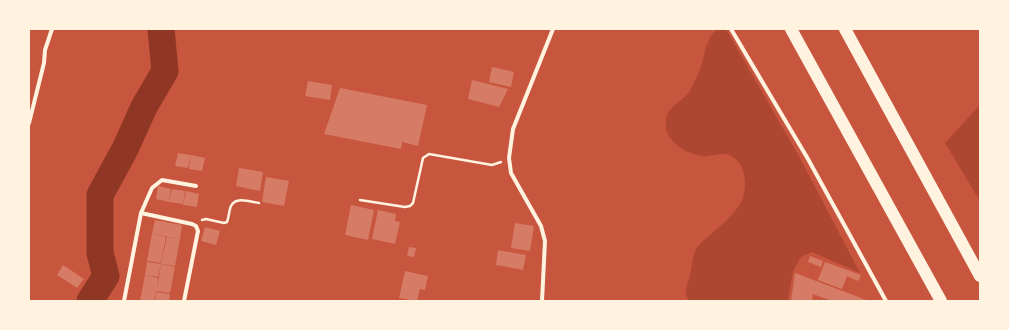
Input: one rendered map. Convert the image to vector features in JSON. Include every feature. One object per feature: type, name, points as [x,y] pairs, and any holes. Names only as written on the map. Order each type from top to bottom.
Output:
[{"type":"highway","points":[[791,29],[941,301]]},
{"type":"highway","points":[[845,29],[980,276]]},
{"type":"street","points":[[29,123],[44,63],[45,50],[52,29]]},
{"type":"street","points":[[542,301],[545,241],[541,226],[511,173],[509,158],[513,129],[553,29]]},
{"type":"street","points":[[731,29],[808,159],[886,301]]},
{"type":"street","points":[[124,301],[141,213],[152,188],[162,180],[196,186]]},
{"type":"street","points":[[141,213],[196,226],[198,231],[184,301]]},
{"type":"path","points":[[360,200],[405,207],[410,206],[413,203],[422,158],[429,154],[492,165],[509,158]]},
{"type":"path","points":[[196,226],[200,221],[206,219],[224,223],[227,222],[231,206],[237,200],[259,203]]},
{"type":"shaded area","points":[[717,29],[726,29],[800,158],[860,273],[812,252],[801,257],[793,271],[788,301],[689,301],[686,294],[686,288],[696,249],[735,211],[742,200],[745,188],[742,169],[735,158],[726,154],[702,156],[688,152],[670,138],[667,131],[667,116],[671,109],[691,89],[701,67],[710,37]]},
{"type":"shaded area","points":[[980,105],[980,201],[945,143]]},
{"type":"building","points":[[492,67],[514,72],[511,87],[489,82]]},
{"type":"building","points":[[472,80],[508,89],[499,107],[468,99]]},
{"type":"building","points":[[308,81],[332,85],[330,100],[305,96]]},
{"type":"building","points":[[340,88],[427,105],[418,146],[402,142],[401,149],[324,134]]},
{"type":"building","points":[[178,153],[191,155],[188,168],[175,166]]},
{"type":"building","points":[[191,155],[205,158],[202,171],[189,169]]},
{"type":"building","points":[[239,168],[263,172],[260,191],[236,186]]},
{"type":"building","points":[[266,177],[289,181],[284,206],[262,202]]},
{"type":"building","points":[[158,186],[171,189],[169,202],[156,199]]},
{"type":"building","points":[[172,189],[185,191],[183,204],[169,202]]},
{"type":"building","points":[[186,191],[199,194],[197,207],[183,205]]},
{"type":"building","points":[[351,205],[374,210],[368,240],[345,235]]},
{"type":"building","points":[[378,210],[396,214],[395,221],[400,222],[395,244],[372,239]]},
{"type":"building","points":[[155,220],[182,225],[180,239],[152,234]]},
{"type":"building","points":[[515,223],[534,226],[530,251],[511,248]]},
{"type":"building","points":[[205,227],[220,231],[216,245],[201,241]]},
{"type":"building","points":[[152,234],[166,237],[161,263],[147,261]]},
{"type":"building","points":[[167,237],[180,239],[175,266],[161,264]]},
{"type":"building","points":[[409,247],[416,248],[414,257],[407,256]]},
{"type":"building","points":[[498,250],[526,255],[523,270],[496,265]]},
{"type":"building","points":[[810,256],[823,261],[821,267],[808,262]]},
{"type":"building","points":[[147,262],[161,264],[158,277],[145,275]]},
{"type":"building","points":[[825,262],[861,275],[858,281],[847,276],[842,289],[818,280]]},
{"type":"building","points":[[161,264],[175,267],[170,293],[156,291],[154,301],[140,301],[145,275],[158,278],[157,289]]},
{"type":"building","points":[[63,265],[84,279],[77,288],[57,275]]},
{"type":"building","points":[[405,271],[428,276],[425,290],[420,289],[417,301],[399,298]]},
{"type":"building","points":[[795,273],[869,301],[832,301],[813,294],[812,301],[791,301]]},
{"type":"building","points":[[156,292],[170,294],[169,301],[155,301]]},
{"type":"waterway","points":[[90,301],[106,276],[100,253],[100,195],[125,149],[144,107],[165,71],[161,29]]}]
